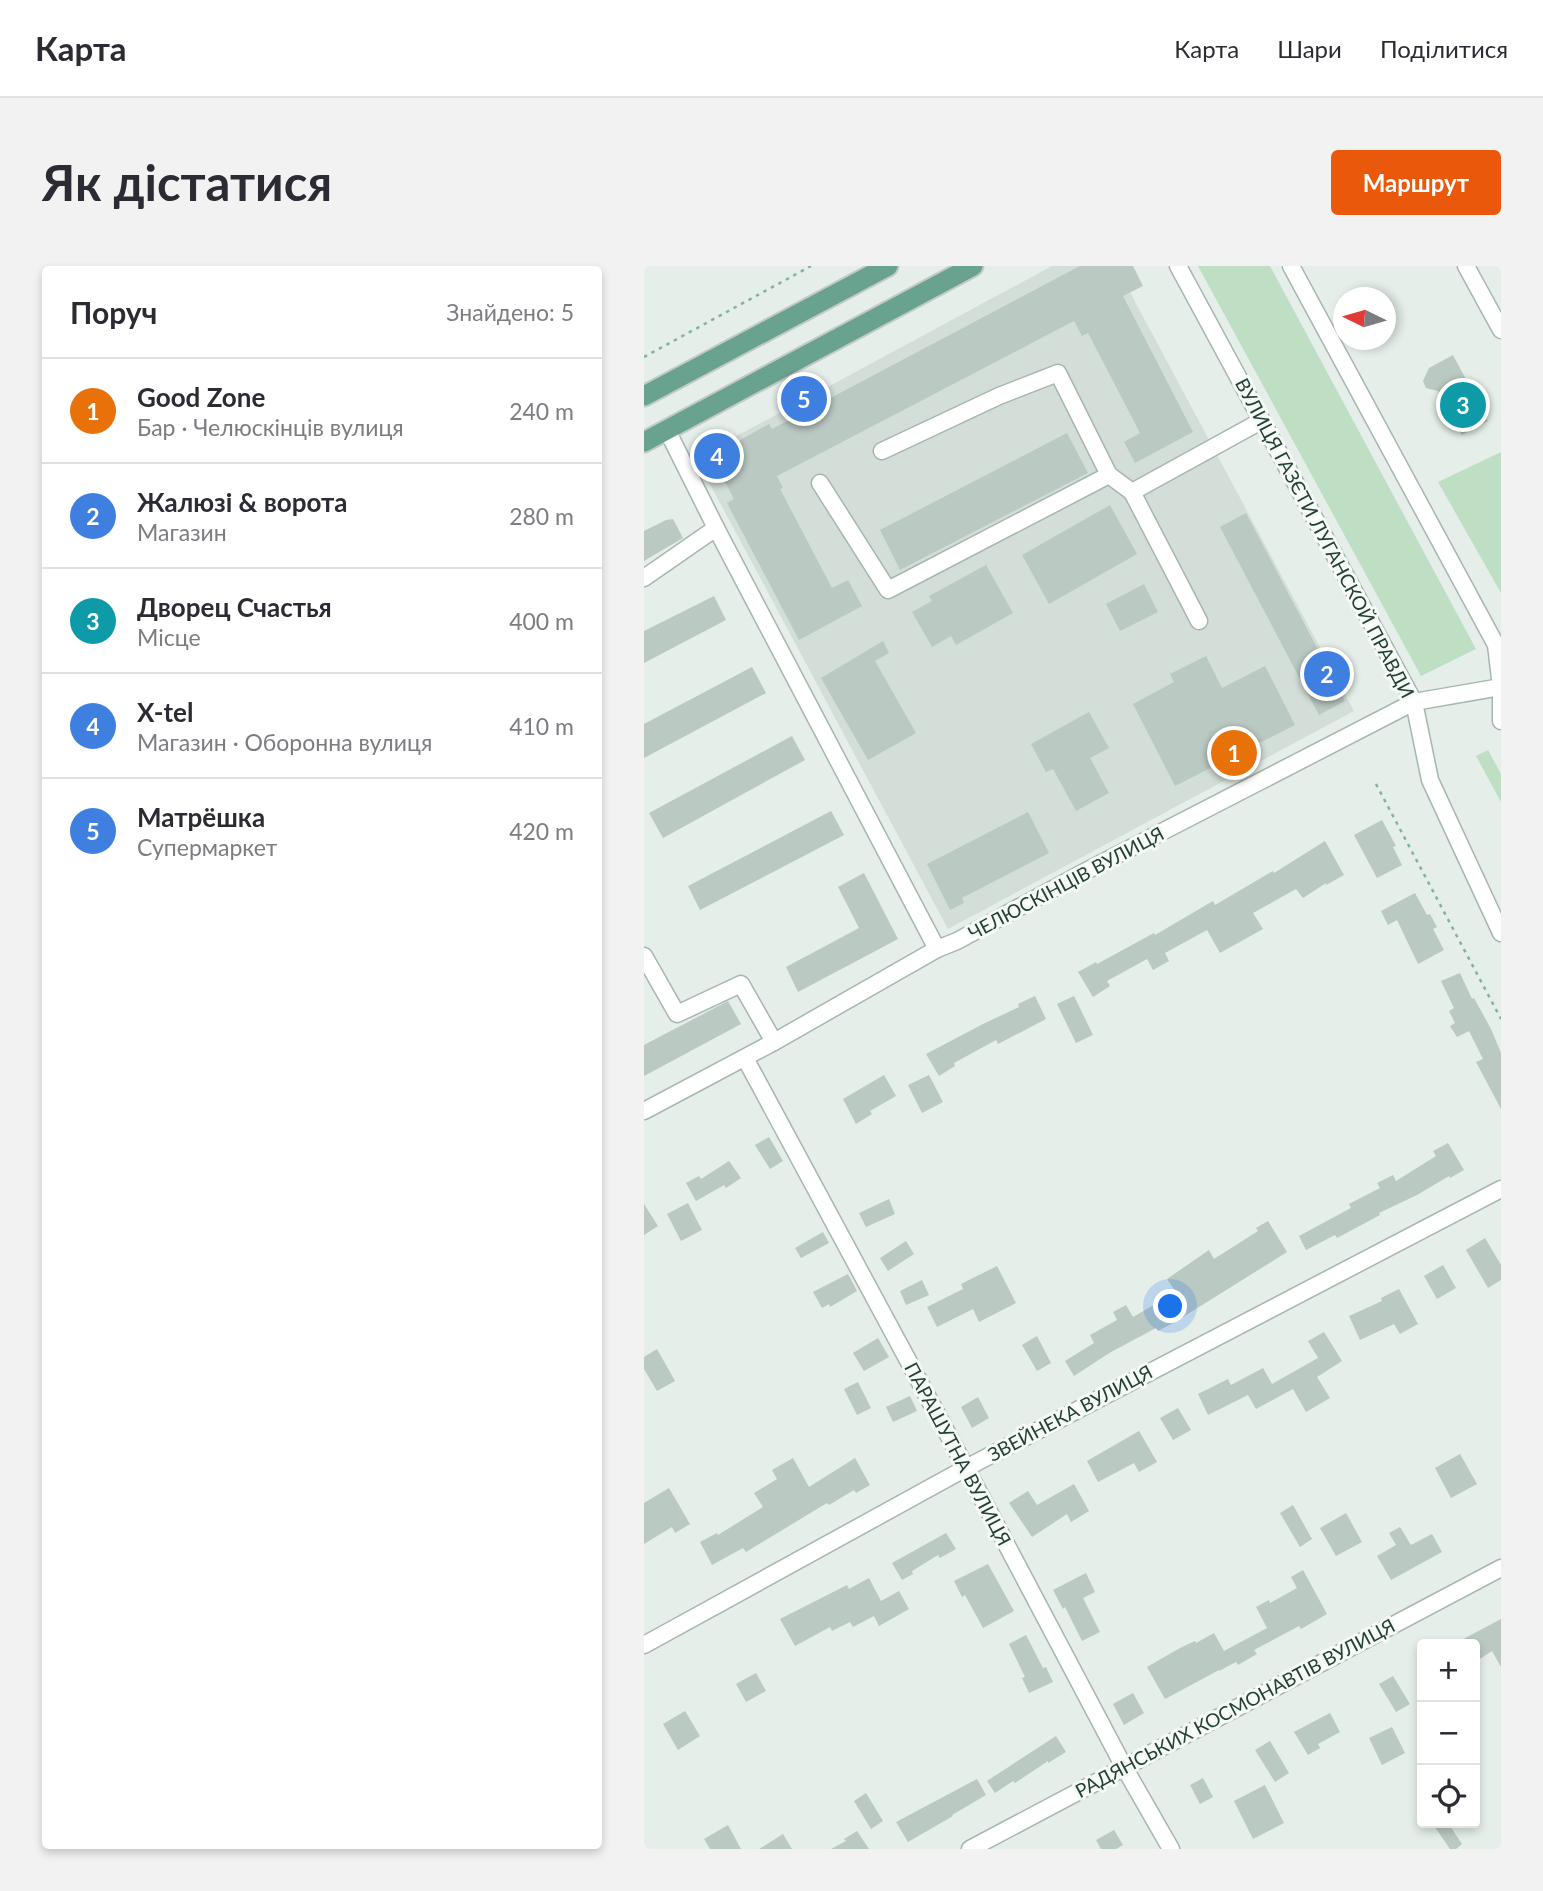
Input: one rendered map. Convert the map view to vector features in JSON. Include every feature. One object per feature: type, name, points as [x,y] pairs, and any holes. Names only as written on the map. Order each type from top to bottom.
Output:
[{"type":"main road","points":[[644,397],[888,266]]},
{"type":"main road","points":[[644,442],[972,266]]},
{"type":"street","name":"ВУЛИЦЯ ГАЗЄТИ ЛУГАНСКОЙ ПРАВДИ","points":[[1178,266],[1414,702],[1430,780],[1501,933]]},
{"type":"street","points":[[1291,266],[1496,645],[1501,687],[1501,721]]},
{"type":"street","points":[[1466,266],[1501,330]]},
{"type":"street","points":[[882,451],[999,396],[1058,373],[1109,475],[1132,492],[1199,621]]},
{"type":"street","points":[[1132,492],[1261,421]]},
{"type":"street","points":[[667,430],[937,949]]},
{"type":"street","points":[[820,483],[888,590],[1109,475]]},
{"type":"street","points":[[644,578],[716,528]]},
{"type":"street","name":"ЧЕЛЮСКІНЦІВ ВУЛИЦЯ","points":[[644,1111],[774,1042],[937,949],[1414,702],[1501,687]]},
{"type":"street","points":[[644,956],[677,1014],[741,984],[774,1042]]},
{"type":"street","name":"ПАРАШУТНА ВУЛИЦЯ","points":[[744,1058],[1124,1767],[1171,1849]]},
{"type":"street","name":"ЗВЕЙНЕКА ВУЛИЦЯ","points":[[644,1645],[966,1468],[1501,1189]]},
{"type":"street","name":"РАДЯНСЬКИХ КОСМОНАВТІВ ВУЛИЦЯ","points":[[970,1849],[1501,1569]]},
{"type":"path","points":[[644,358],[811,266]]},
{"type":"path","points":[[1376,784],[1501,1019]]},
{"type":"shaded area","points":[[1052,266],[1116,266],[1354,711],[948,929],[696,458]]},
{"type":"green space","points":[[1198,266],[1270,266],[1476,649],[1421,676]]},
{"type":"green space","points":[[1501,452],[1501,593],[1438,482]]},
{"type":"green space","points":[[1488,750],[1501,774],[1501,802],[1476,756]]},
{"type":"building","points":[[1080,266],[1133,266],[1143,286],[1123,296],[1193,432],[1135,463],[1124,442],[1140,433],[1088,333],[1082,336],[1074,321],[777,476],[783,488],[780,489],[832,588],[848,580],[862,606],[799,640],[727,503],[734,499],[711,456],[769,424],[772,429]]},
{"type":"building","points":[[1453,355],[1488,421],[1462,435],[1438,391],[1426,388],[1423,381],[1429,368]]},
{"type":"building","points":[[1067,433],[1088,473],[900,570],[880,530]]},
{"type":"building","points":[[1110,505],[1137,554],[1049,604],[1022,555]]},
{"type":"building","points":[[1246,513],[1345,701],[1319,715],[1220,527]]},
{"type":"building","points":[[673,519],[683,538],[644,561],[644,531]]},
{"type":"building","points":[[986,565],[1013,613],[956,645],[951,636],[932,647],[912,612],[932,601],[929,596]]},
{"type":"building","points":[[1144,584],[1158,612],[1120,631],[1106,604]]},
{"type":"building","points":[[714,596],[726,620],[644,663],[644,631]]},
{"type":"building","points":[[883,641],[889,653],[875,661],[916,733],[868,760],[821,678]]},
{"type":"building","points":[[1206,656],[1222,688],[1265,666],[1295,725],[1175,786],[1133,704],[1174,682],[1170,674]]},
{"type":"building","points":[[752,667],[766,693],[644,758],[644,724]]},
{"type":"building","points":[[1089,712],[1109,748],[1090,758],[1109,793],[1076,811],[1053,769],[1046,772],[1031,744]]},
{"type":"building","points":[[792,736],[805,760],[663,838],[649,813]]},
{"type":"building","points":[[831,811],[844,835],[700,910],[688,886]]},
{"type":"building","points":[[1028,812],[1049,853],[962,898],[964,903],[950,910],[927,864]]},
{"type":"building","points":[[1382,820],[1396,846],[1393,847],[1402,865],[1377,878],[1354,835]]},
{"type":"building","points":[[1325,841],[1344,875],[1303,898],[1296,889],[1253,913],[1263,929],[1220,953],[1207,930],[1165,953],[1169,961],[1153,970],[1147,959],[1107,981],[1110,986],[1093,997],[1078,972],[1154,933],[1155,935],[1213,901],[1215,905]]},
{"type":"building","points":[[864,873],[898,939],[798,992],[786,967],[859,928],[838,887]]},
{"type":"building","points":[[1415,893],[1437,927],[1433,929],[1444,950],[1418,964],[1397,920],[1388,925],[1381,911]]},
{"type":"building","points":[[1460,973],[1501,1053],[1501,1109],[1476,1062],[1483,1059],[1469,1031],[1457,1037],[1450,1026],[1455,1023],[1449,1011],[1454,1008],[1441,981]]},
{"type":"building","points":[[1035,996],[1046,1019],[998,1044],[996,1040],[954,1063],[955,1066],[939,1076],[926,1054],[1019,1007],[1018,1004]]},
{"type":"building","points":[[1074,996],[1093,1035],[1076,1043],[1057,1004]]},
{"type":"building","points":[[728,1001],[741,1024],[644,1076],[644,1045]]},
{"type":"building","points":[[884,1075],[896,1096],[870,1111],[872,1114],[856,1124],[843,1099]]},
{"type":"building","points":[[929,1075],[943,1102],[922,1113],[908,1085]]},
{"type":"building","points":[[769,1137],[783,1161],[770,1169],[755,1145]]},
{"type":"building","points":[[1448,1143],[1464,1170],[1379,1213],[1380,1215],[1337,1238],[1335,1235],[1306,1250],[1299,1236],[1351,1208],[1349,1204],[1380,1188],[1377,1183],[1393,1175],[1396,1181],[1436,1156],[1433,1151]]},
{"type":"building","points":[[729,1161],[741,1178],[696,1201],[686,1183],[699,1176],[701,1179]]},
{"type":"building","points":[[889,1199],[895,1214],[866,1227],[859,1213]]},
{"type":"building","points":[[688,1203],[702,1230],[681,1241],[667,1214]]},
{"type":"building","points":[[644,1204],[658,1226],[644,1235]]},
{"type":"building","points":[[1268,1221],[1287,1252],[1175,1322],[1158,1331],[1156,1328],[1111,1352],[1074,1376],[1065,1361],[1094,1343],[1090,1335],[1117,1320],[1113,1312],[1126,1305],[1133,1317],[1176,1292],[1167,1279],[1209,1250],[1214,1259],[1258,1231],[1256,1228]]},
{"type":"building","points":[[823,1232],[829,1243],[801,1258],[795,1248]]},
{"type":"building","points":[[1485,1238],[1501,1265],[1501,1280],[1488,1288],[1466,1250]]},
{"type":"building","points":[[906,1241],[914,1254],[888,1271],[880,1258]]},
{"type":"building","points":[[1443,1265],[1456,1288],[1437,1299],[1424,1276]]},
{"type":"building","points":[[997,1266],[1016,1303],[979,1322],[973,1309],[937,1327],[927,1307],[963,1289],[961,1284]]},
{"type":"building","points":[[848,1274],[857,1291],[830,1307],[829,1304],[822,1308],[813,1292]]},
{"type":"building","points":[[922,1280],[929,1295],[906,1305],[900,1291]]},
{"type":"building","points":[[1399,1289],[1418,1324],[1400,1334],[1394,1324],[1360,1340],[1349,1316],[1382,1301],[1381,1298]]},
{"type":"building","points":[[1324,1332],[1342,1361],[1317,1377],[1330,1398],[1306,1412],[1293,1389],[1256,1409],[1248,1395],[1208,1415],[1198,1394],[1228,1379],[1231,1385],[1263,1368],[1272,1384],[1318,1358],[1308,1341]]},
{"type":"building","points":[[1037,1336],[1051,1363],[1037,1371],[1022,1345]]},
{"type":"building","points":[[878,1338],[889,1357],[864,1371],[853,1353]]},
{"type":"building","points":[[657,1349],[675,1381],[657,1391],[644,1369],[644,1357]]},
{"type":"building","points":[[858,1382],[871,1408],[857,1415],[844,1389]]},
{"type":"building","points":[[910,1396],[917,1411],[893,1422],[886,1407]]},
{"type":"building","points":[[978,1397],[989,1418],[972,1428],[961,1407]]},
{"type":"building","points":[[1178,1408],[1191,1430],[1173,1440],[1160,1418]]},
{"type":"building","points":[[1139,1431],[1157,1462],[1139,1472],[1134,1463],[1098,1482],[1087,1461]]},
{"type":"building","points":[[1460,1454],[1477,1484],[1451,1498],[1435,1468]]},
{"type":"building","points":[[793,1458],[809,1487],[855,1458],[870,1485],[856,1493],[854,1490],[829,1505],[827,1503],[746,1552],[743,1548],[712,1565],[700,1542],[717,1533],[718,1535],[763,1507],[754,1493],[777,1479],[772,1470]]},
{"type":"building","points":[[1074,1484],[1089,1511],[1071,1522],[1067,1514],[1032,1537],[1009,1503],[1028,1491],[1037,1505]]},
{"type":"building","points":[[669,1488],[690,1524],[675,1533],[672,1527],[644,1544],[644,1503]]},
{"type":"building","points":[[1293,1505],[1312,1539],[1300,1547],[1280,1513]]},
{"type":"building","points":[[1346,1513],[1362,1542],[1336,1556],[1320,1528]]},
{"type":"building","points":[[1400,1527],[1411,1545],[1432,1534],[1442,1552],[1391,1580],[1377,1556],[1396,1545],[1389,1533]]},
{"type":"building","points":[[946,1533],[956,1549],[940,1558],[938,1555],[902,1580],[892,1563]]},
{"type":"building","points":[[988,1564],[1014,1611],[983,1628],[954,1581]]},
{"type":"building","points":[[1303,1570],[1327,1614],[1254,1650],[1257,1654],[1238,1665],[1236,1662],[1165,1699],[1147,1667],[1214,1633],[1224,1651],[1267,1628],[1256,1607],[1269,1600],[1270,1603],[1297,1588],[1291,1577]]},
{"type":"building","points":[[1086,1573],[1095,1592],[1083,1598],[1100,1632],[1082,1641],[1053,1590]]},
{"type":"building","points":[[869,1578],[881,1601],[899,1591],[909,1609],[879,1626],[874,1616],[853,1627],[850,1622],[832,1631],[830,1627],[795,1646],[780,1619],[847,1585],[849,1589]]},
{"type":"building","points":[[1501,1619],[1501,1667],[1492,1651],[1480,1659],[1480,1639],[1463,1639]]},
{"type":"building","points":[[1026,1635],[1053,1682],[1029,1693],[1022,1678],[1025,1677],[1009,1644]]},
{"type":"building","points":[[756,1673],[766,1691],[746,1702],[736,1684]]},
{"type":"building","points":[[1393,1676],[1410,1704],[1396,1712],[1379,1684]]},
{"type":"building","points":[[1133,1693],[1144,1713],[1124,1725],[1113,1704]]},
{"type":"building","points":[[685,1711],[700,1736],[678,1750],[663,1724]]},
{"type":"building","points":[[1330,1713],[1340,1732],[1318,1744],[1320,1748],[1308,1755],[1294,1732]]},
{"type":"building","points":[[1392,1727],[1405,1753],[1382,1765],[1369,1738]]},
{"type":"building","points":[[1056,1736],[1066,1752],[995,1793],[987,1781]]},
{"type":"building","points":[[1270,1741],[1289,1773],[1275,1782],[1255,1750]]},
{"type":"building","points":[[1203,1778],[1213,1797],[1200,1804],[1190,1785]]},
{"type":"building","points":[[977,1779],[986,1795],[908,1842],[896,1822]]},
{"type":"building","points":[[1265,1785],[1284,1823],[1253,1839],[1234,1801]]},
{"type":"building","points":[[866,1793],[883,1821],[871,1829],[854,1801]]},
{"type":"building","points":[[728,1825],[741,1849],[710,1849],[704,1839]]},
{"type":"building","points":[[1435,1828],[1451,1828],[1462,1844],[1456,1849],[1450,1849]]},
{"type":"building","points":[[1114,1830],[1123,1845],[1116,1849],[1101,1849],[1096,1840]]},
{"type":"building","points":[[857,1831],[869,1849],[831,1849],[846,1841],[844,1839]]},
{"type":"building","points":[[783,1834],[792,1849],[759,1849]]},
{"type":"place","name":"Матрёшка","points":[[804,399]]},
{"type":"place","name":"Дворец Счастья","points":[[1463,405]]},
{"type":"place","name":"X-tel","points":[[717,456]]},
{"type":"place","name":"Жалюзі & ворота","points":[[1327,674]]},
{"type":"place","name":"Good Zone","points":[[1234,753]]}]
